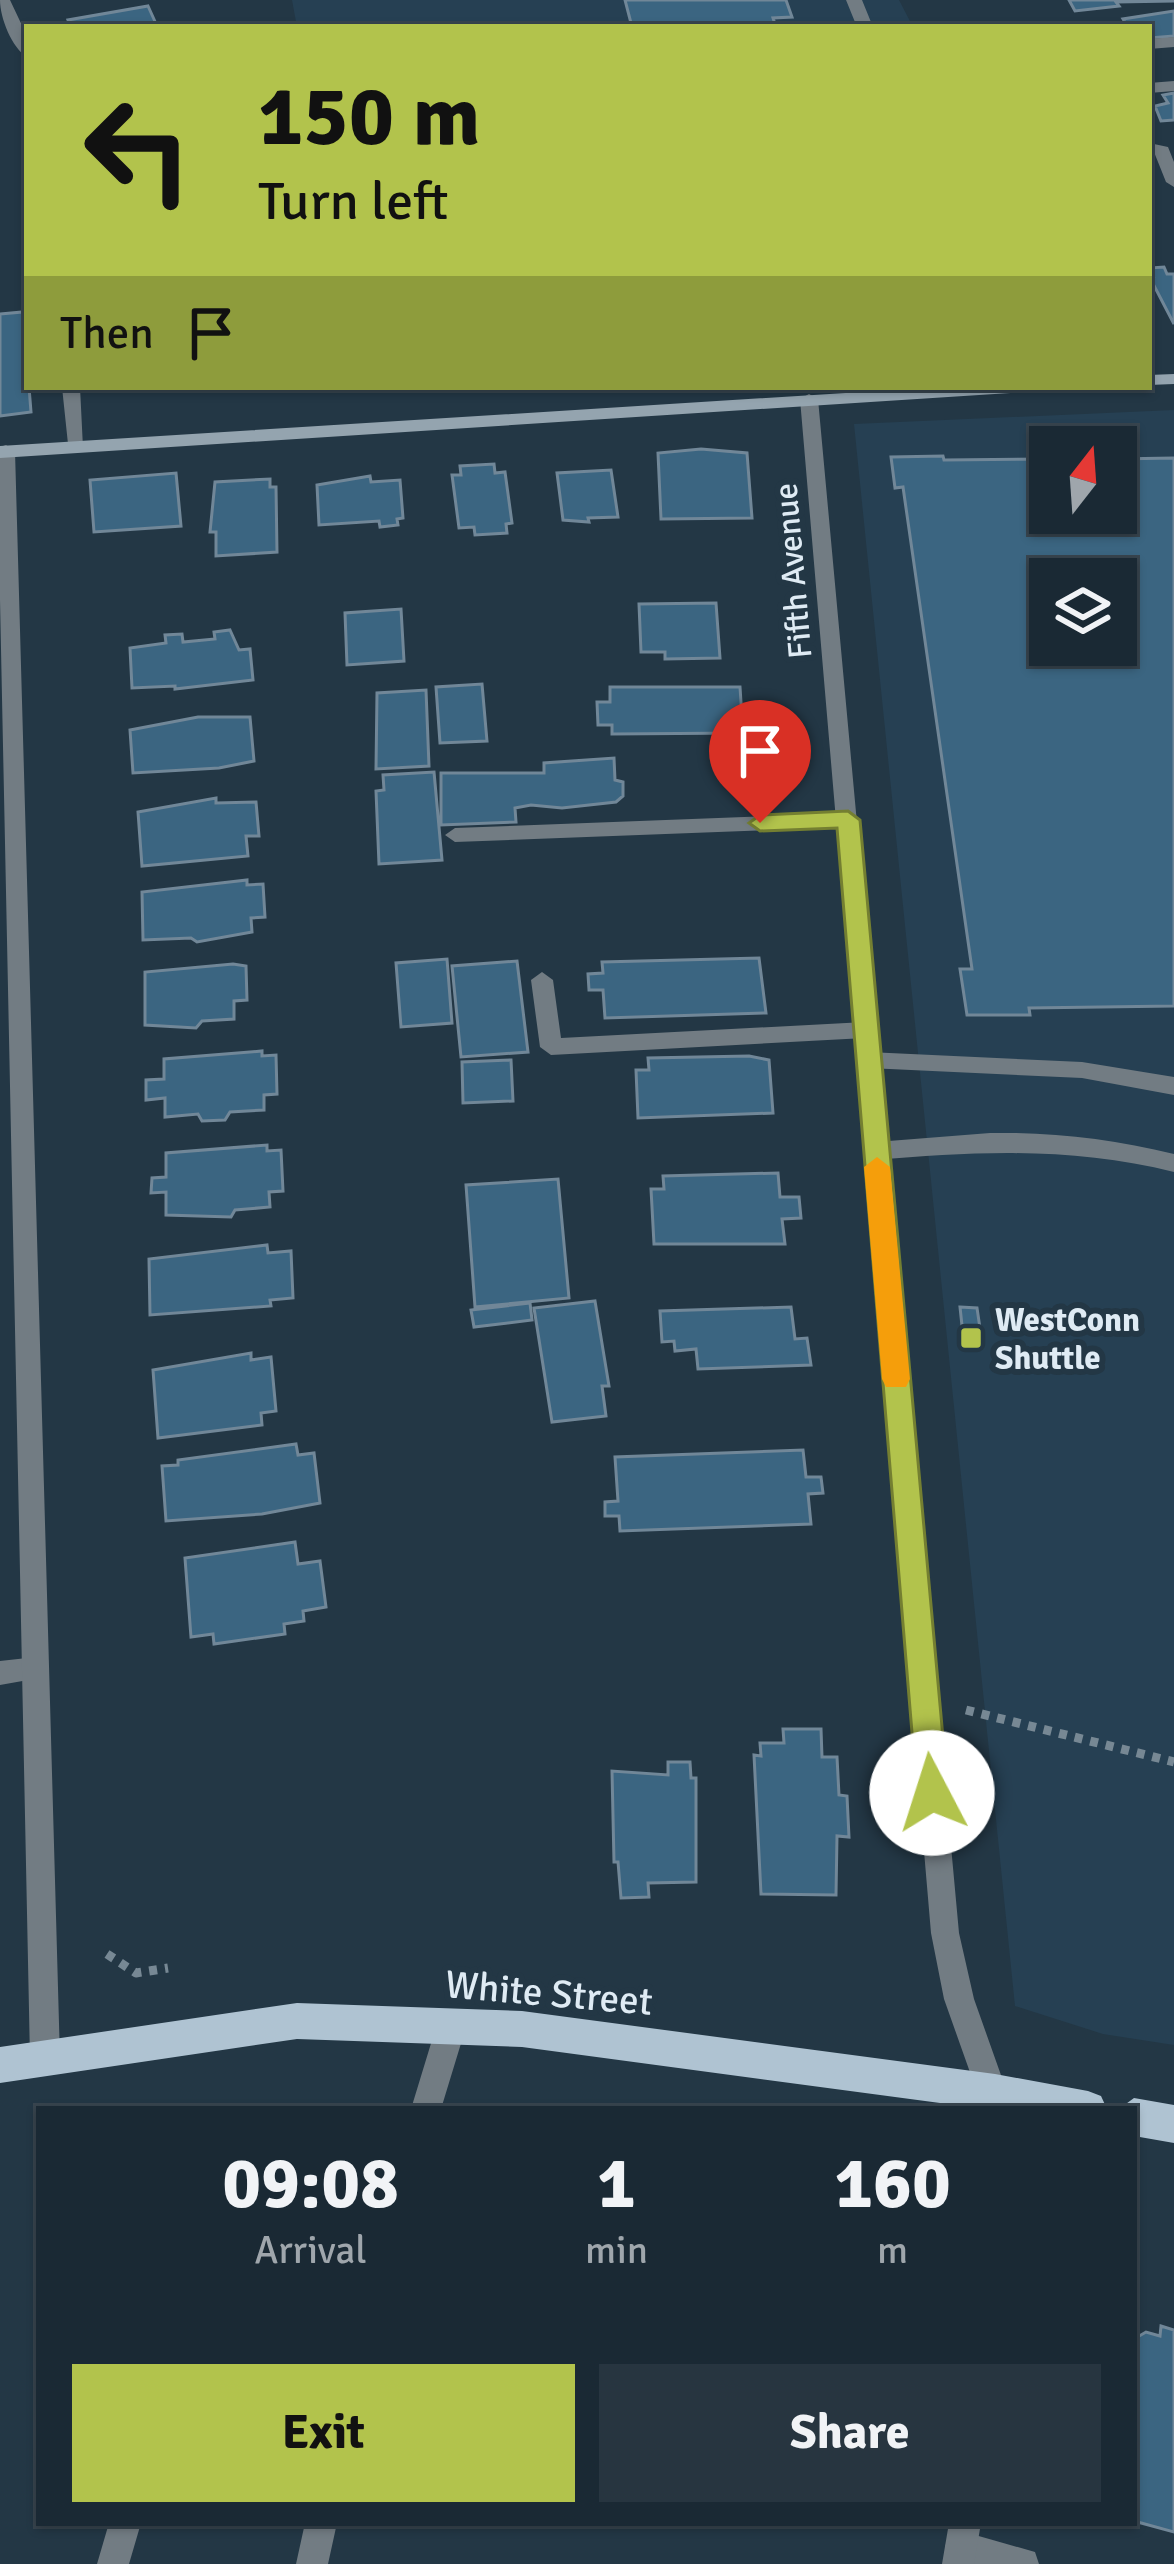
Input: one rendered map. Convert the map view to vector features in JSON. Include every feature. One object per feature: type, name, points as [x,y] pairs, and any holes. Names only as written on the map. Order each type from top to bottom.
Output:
[{"type":"main road","points":[[3,452],[968,390]]},
{"type":"main road","name":"White Street","points":[[0,2065],[297,2021],[522,2029],[1058,2106]]},
{"type":"main road","points":[[1137,2118],[1174,2124]]},
{"type":"street","points":[[2,0],[24,46]]},
{"type":"street","points":[[1161,147],[1174,183]]},
{"type":"street","points":[[71,390],[77,444]]},
{"type":"street","name":"Fifth Avenue","points":[[809,399],[945,1933],[959,1999],[997,2100]]},
{"type":"street","points":[[3,452],[45,2059]]},
{"type":"street","points":[[455,835],[848,820]]},
{"type":"street","points":[[542,980],[551,1047],[865,1030]]},
{"type":"street","points":[[868,1060],[1082,1070],[1168,1084],[1174,1060]]},
{"type":"street","points":[[876,1151],[1024,1139],[1078,1141],[1174,1163]]},
{"type":"street","points":[[0,1673],[36,1669]]},
{"type":"street","points":[[428,2106],[451,2027]]},
{"type":"street","points":[[113,2564],[124,2526]]},
{"type":"street","points":[[312,2564],[320,2526]]},
{"type":"street","points":[[961,2545],[1023,2564]]},
{"type":"path","points":[[924,1700],[1174,1762]]},
{"type":"path","points":[[107,1954],[136,1973],[168,1968]]},
{"type":"shaded area","points":[[292,0],[899,0],[911,24],[296,24]]},
{"type":"shaded area","points":[[1174,410],[1174,2045],[1103,2034],[1015,2006],[854,424]]},
{"type":"building","points":[[625,0],[786,0],[792,17],[773,18],[775,24],[631,24]]},
{"type":"building","points":[[1069,0],[1174,1],[1116,2],[1119,6],[1075,11]]},
{"type":"building","points":[[148,6],[156,24],[70,24],[68,20]]},
{"type":"building","points":[[1174,11],[1174,36],[1152,38],[1152,24],[1126,24],[1123,19]]},
{"type":"building","points":[[1174,93],[1174,120],[1161,121],[1155,106],[1168,103],[1163,95]]},
{"type":"building","points":[[1164,267],[1167,274],[1174,274],[1174,324],[1152,282],[1152,268]]},
{"type":"building","points":[[23,312],[24,390],[29,390],[31,412],[0,416],[0,314]]},
{"type":"building","points":[[701,449],[747,453],[752,518],[661,519],[658,453]]},
{"type":"building","points":[[891,457],[1029,459],[1029,534],[1137,534],[1137,459],[1174,458],[1174,1006],[1029,1008],[1030,1015],[967,1015],[960,969],[972,969],[903,487],[895,488]]},
{"type":"building","points":[[494,464],[495,473],[505,472],[512,523],[506,524],[507,533],[475,535],[474,527],[459,528],[452,475],[461,475],[460,466]]},
{"type":"building","points":[[611,470],[618,517],[563,520],[557,473]]},
{"type":"building","points":[[176,473],[181,526],[94,532],[90,480]]},
{"type":"building","points":[[370,476],[371,482],[400,480],[403,518],[397,519],[398,525],[380,527],[379,521],[319,525],[317,485]]},
{"type":"building","points":[[270,479],[270,487],[276,487],[277,552],[216,556],[216,532],[210,532],[215,482]]},
{"type":"building","points":[[716,603],[720,658],[665,659],[665,652],[641,652],[639,604]]},
{"type":"building","points":[[401,609],[404,661],[347,665],[345,613]]},
{"type":"building","points":[[230,630],[239,650],[250,649],[253,680],[175,689],[132,688],[130,648],[166,643],[165,635],[182,634],[183,642],[215,639],[214,632]]},
{"type":"building","points":[[482,684],[487,741],[440,743],[436,687]]},
{"type":"building","points":[[610,687],[740,687],[743,733],[612,734],[612,725],[598,725],[597,702],[610,702]]},
{"type":"building","points":[[426,690],[429,766],[376,769],[377,693]]},
{"type":"building","points":[[198,717],[250,717],[254,761],[133,773],[130,730]]},
{"type":"building","points":[[614,758],[615,780],[623,782],[623,796],[616,802],[562,808],[531,805],[515,808],[516,822],[441,825],[441,773],[544,773],[544,763]]},
{"type":"building","points":[[434,772],[442,860],[379,864],[376,791],[384,790],[383,775]]},
{"type":"building","points":[[216,798],[216,803],[256,802],[259,836],[246,836],[248,856],[142,866],[138,812]]},
{"type":"building","points":[[247,880],[247,885],[263,884],[265,917],[251,918],[252,932],[197,942],[191,938],[143,940],[142,892]]},
{"type":"building","points":[[759,958],[766,1013],[605,1018],[603,990],[589,990],[588,974],[603,973],[602,962]]},
{"type":"building","points":[[447,959],[452,1023],[401,1027],[396,963]]},
{"type":"building","points":[[517,961],[528,1052],[461,1057],[452,966]]},
{"type":"building","points":[[246,966],[247,1000],[234,1001],[234,1019],[202,1021],[196,1028],[145,1025],[145,972]]},
{"type":"building","points":[[262,1051],[262,1056],[276,1055],[277,1094],[264,1095],[264,1110],[230,1112],[225,1120],[202,1121],[198,1114],[165,1117],[165,1098],[146,1100],[146,1080],[164,1079],[164,1059]]},
{"type":"building","points":[[749,1056],[769,1060],[773,1113],[638,1118],[636,1070],[649,1070],[648,1058]]},
{"type":"building","points":[[511,1060],[513,1101],[463,1103],[462,1062]]},
{"type":"building","points":[[267,1145],[267,1151],[281,1150],[283,1191],[269,1192],[270,1207],[235,1210],[231,1217],[166,1215],[166,1192],[151,1193],[152,1178],[166,1177],[166,1153]]},
{"type":"building","points":[[778,1173],[780,1197],[799,1197],[801,1218],[782,1219],[785,1244],[654,1244],[651,1189],[664,1189],[663,1176]]},
{"type":"building","points":[[558,1179],[569,1298],[475,1307],[466,1185]]},
{"type":"building","points":[[267,1245],[268,1253],[291,1251],[293,1298],[270,1300],[271,1306],[150,1315],[149,1259]]},
{"type":"building","points":[[595,1301],[609,1386],[602,1386],[606,1416],[552,1422],[534,1308]]},
{"type":"building","points":[[530,1303],[532,1320],[474,1327],[471,1310]]},
{"type":"building","points":[[791,1307],[795,1339],[807,1338],[811,1365],[698,1369],[696,1349],[675,1351],[674,1341],[662,1342],[660,1311]]},
{"type":"building","points":[[960,1307],[977,1308],[981,1335],[963,1335]]},
{"type":"building","points":[[251,1353],[251,1360],[271,1357],[276,1411],[261,1413],[262,1425],[158,1438],[153,1370]]},
{"type":"building","points":[[296,1444],[298,1455],[314,1453],[320,1503],[262,1514],[166,1521],[162,1466]]},
{"type":"building","points":[[803,1450],[806,1477],[821,1477],[823,1493],[808,1494],[811,1524],[620,1531],[619,1516],[605,1516],[605,1502],[618,1501],[615,1457]]},
{"type":"building","points":[[295,1542],[298,1564],[320,1561],[326,1607],[303,1611],[304,1621],[284,1624],[285,1634],[214,1644],[213,1634],[191,1637],[185,1558]]},
{"type":"building","points":[[783,1729],[821,1729],[822,1757],[837,1757],[839,1795],[847,1796],[849,1837],[837,1836],[836,1895],[761,1894],[754,1755],[761,1756],[760,1743],[784,1743]]},
{"type":"building","points":[[668,1762],[690,1762],[691,1778],[696,1778],[696,1882],[648,1883],[649,1897],[621,1898],[618,1862],[614,1862],[612,1771],[668,1775]]},
{"type":"building","points":[[1161,2326],[1174,2330],[1174,2532],[1137,2522],[1137,2337],[1146,2332],[1160,2336]]},
{"type":"slow traffic","points":[[877,1167],[896,1379]]},
{"type":"place","name":"WestConn Shuttle","points":[[971,1338]]},
{"type":"route","points":[[760,823],[848,820],[932,1793]]}]
